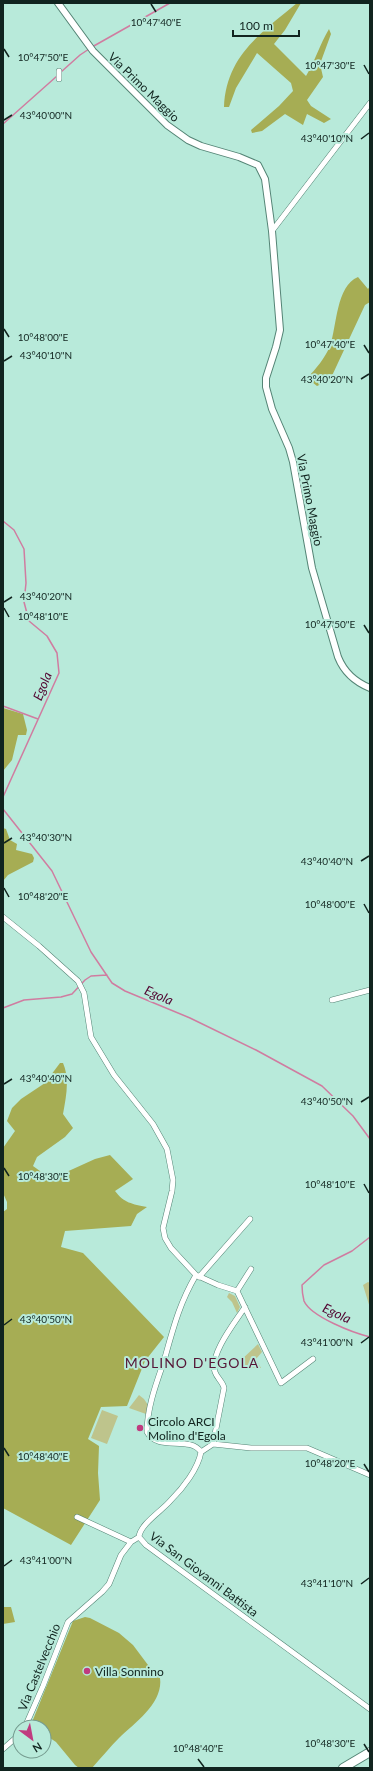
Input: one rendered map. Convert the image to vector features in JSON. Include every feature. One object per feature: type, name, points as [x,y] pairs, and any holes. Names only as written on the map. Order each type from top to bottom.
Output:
[{"type":"main road","points":[[343,1768],[370,1752]]},
{"type":"street","name":"Via Primo Maggio","points":[[58,3],[91,49],[175,132],[201,146],[239,157],[258,165],[265,179],[272,231],[280,330],[266,378],[266,390],[293,462],[312,568],[338,656],[349,675],[359,683],[370,688]]},
{"type":"street","points":[[59,71],[59,79]]},
{"type":"street","points":[[272,231],[370,103]]},
{"type":"street","points":[[3,917],[39,946],[78,982],[84,994],[91,1037],[114,1075],[153,1124],[167,1149],[172,1180],[172,1191],[163,1228],[165,1238],[176,1254],[197,1276],[237,1291],[281,1383],[313,1359]]},
{"type":"street","points":[[332,1000],[370,990]]},
{"type":"street","points":[[250,1219],[197,1276],[180,1303],[151,1404],[148,1432],[155,1440],[195,1446],[201,1452],[213,1444],[251,1448],[307,1448],[370,1476]]},
{"type":"street","points":[[237,1291],[251,1269]]},
{"type":"street","points":[[213,1444],[221,1411],[224,1388],[215,1372],[217,1353],[245,1307]]},
{"type":"street","name":"Via San Giovanni Battista","points":[[201,1452],[199,1461],[172,1500],[142,1528],[139,1537],[146,1545],[370,1709]]},
{"type":"street","points":[[77,1517],[130,1542]]},
{"type":"street","name":"Via Castelvecchio","points":[[29,1719],[68,1622],[109,1584],[120,1555],[130,1542],[139,1537]]},
{"type":"street","points":[[3,1749],[12,1741]]},
{"type":"green space","points":[[297,3],[301,3],[285,30],[274,44],[306,76],[329,29],[331,34],[320,64],[323,77],[307,100],[311,106],[331,119],[324,123],[307,114],[303,125],[285,114],[262,131],[252,133],[251,130],[279,106],[293,91],[291,83],[257,53],[236,88],[229,107],[224,107],[226,89],[231,73],[238,60],[248,47]]},
{"type":"green space","points":[[358,277],[368,289],[370,286],[370,302],[365,305],[330,380],[317,386],[307,378],[320,363],[330,346],[338,307],[345,289]]},
{"type":"green space","points":[[3,708],[23,714],[27,730],[26,735],[18,735],[12,760],[3,771]]},
{"type":"green space","points":[[3,828],[6,829],[10,840],[17,844],[16,850],[32,854],[34,858],[33,862],[8,875],[3,881]]},
{"type":"green space","points":[[60,1063],[63,1063],[67,1082],[63,1114],[73,1128],[65,1137],[37,1157],[33,1166],[51,1179],[95,1159],[110,1155],[133,1179],[115,1191],[118,1195],[129,1202],[147,1207],[137,1214],[131,1226],[65,1231],[61,1247],[83,1253],[164,1337],[145,1361],[127,1406],[101,1407],[88,1439],[99,1446],[98,1473],[100,1500],[71,1545],[3,1508],[3,1212],[7,1209],[7,1202],[3,1193],[3,1148],[15,1131],[7,1121],[12,1108],[21,1099],[45,1083]]},
{"type":"green space","points":[[368,1282],[370,1283],[370,1308],[363,1285]]},
{"type":"green space","points":[[229,1293],[235,1296],[240,1307],[237,1313],[232,1302],[227,1297]]},
{"type":"green space","points":[[258,1344],[262,1352],[256,1359],[261,1368],[243,1367],[241,1360]]},
{"type":"green space","points":[[139,1395],[148,1405],[146,1414],[129,1408]]},
{"type":"green space","points":[[102,1410],[118,1416],[107,1444],[91,1438]]},
{"type":"green space","points":[[3,1607],[11,1607],[15,1622],[3,1624]]},
{"type":"green space","points":[[85,1617],[90,1618],[119,1633],[133,1645],[151,1669],[158,1670],[160,1681],[156,1700],[150,1708],[116,1741],[92,1768],[79,1768],[52,1739],[52,1719],[33,1719],[73,1621]]},
{"type":"waterway","points":[[92,47],[170,3]]},
{"type":"waterway","points":[[61,72],[89,49]]},
{"type":"waterway","points":[[3,124],[57,76]]},
{"type":"waterway","name":"Egola","points":[[3,521],[14,530],[24,549],[26,583],[24,602],[29,621],[47,636],[57,653],[59,673],[3,797]]},
{"type":"waterway","points":[[3,706],[38,719]]},
{"type":"waterway","name":"Egola","points":[[3,805],[3,809],[52,871],[91,952],[112,983],[125,991],[190,1018],[256,1050],[322,1086],[353,1116],[370,1139]]},
{"type":"waterway","points":[[3,1008],[24,1000],[61,997],[72,994],[85,980],[91,976],[107,975]]},
{"type":"waterway","name":"Egola","points":[[370,1237],[352,1251],[324,1265],[302,1285],[304,1301],[315,1313],[334,1324],[370,1337]]},
{"type":"place","name":"Circolo ARCI Molino d'Egola","points":[[140,1428]]},
{"type":"place","name":"Villa Sonnino","points":[[87,1671]]},
{"type":"district","name":"MOLINO D'EGOLA","points":[[192,1362]]}]
